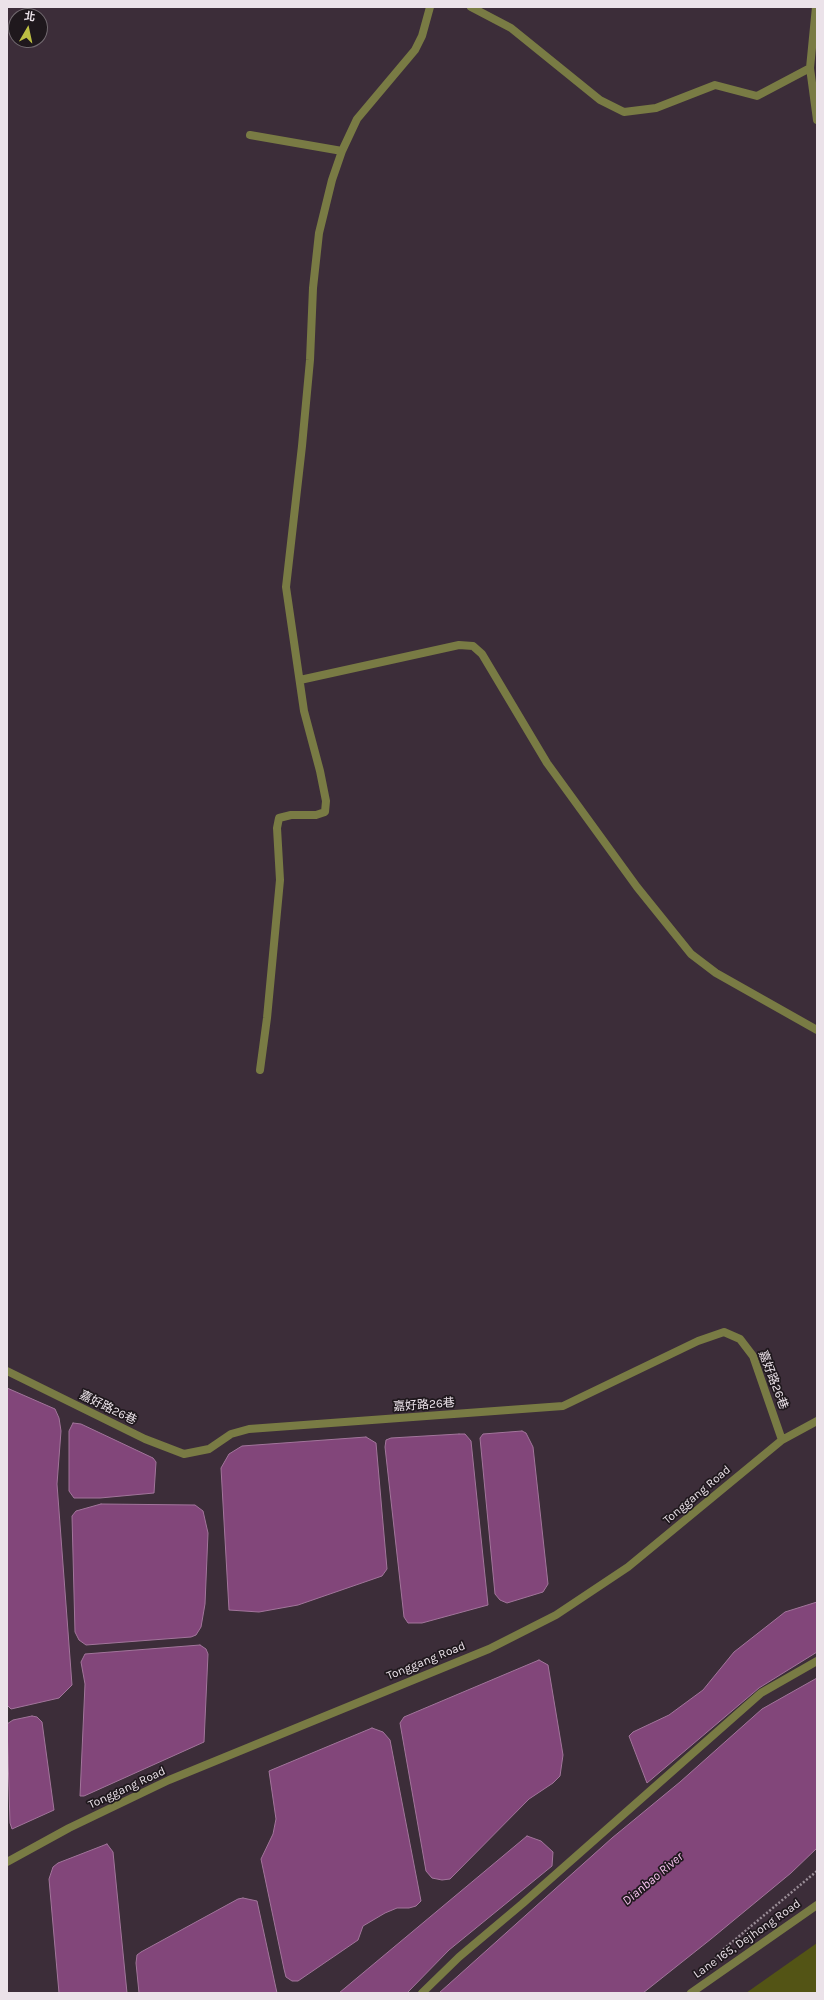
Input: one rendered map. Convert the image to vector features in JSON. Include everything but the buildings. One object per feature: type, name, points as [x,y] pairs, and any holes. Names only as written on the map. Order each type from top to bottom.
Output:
[{"type":"street","points":[[260,1070],[267,1018],[280,880],[277,828],[279,818],[292,815],[316,815],[325,812],[326,801],[320,771],[304,711],[286,587],[302,446],[310,360],[313,288],[319,233],[332,180],[342,151],[357,119],[415,50],[422,36],[430,7]]},
{"type":"street","points":[[471,7],[511,28],[600,100],[624,112],[656,108],[715,85],[757,96],[810,68]]},
{"type":"street","points":[[816,7],[810,68],[817,120]]},
{"type":"street","points":[[250,135],[342,151]]},
{"type":"street","points":[[300,680],[459,644],[473,646],[482,654],[546,762],[637,887],[691,954],[716,972],[817,1030]]},
{"type":"street","name":"嘉好路26巷","points":[[7,1371],[145,1439],[184,1454],[209,1449],[231,1434],[249,1429],[563,1406],[698,1341],[724,1332],[740,1339],[753,1356],[782,1440]]},
{"type":"street","name":"Tonggang Road","points":[[7,1862],[69,1828],[169,1780],[489,1648],[556,1615],[628,1567],[782,1440],[817,1421]]},
{"type":"street","points":[[422,1993],[459,1957],[522,1904],[761,1692],[817,1661]]},
{"type":"street","name":"Lane 165, Dejhong Road","points":[[691,1993],[817,1905]]},
{"type":"path","points":[[706,1972],[719,1953],[817,1871]]},
{"type":"shaded area","points":[[817,1943],[817,1993],[746,1993]]},
{"type":"water","points":[[7,1388],[55,1409],[59,1418],[61,1431],[57,1484],[72,1685],[59,1698],[11,1709],[7,1705]]},
{"type":"water","points":[[73,1423],[81,1424],[153,1458],[156,1462],[154,1493],[100,1498],[74,1498],[69,1491],[69,1431]]},
{"type":"water","points":[[522,1431],[526,1433],[533,1447],[548,1584],[543,1592],[507,1603],[500,1600],[495,1594],[480,1438],[483,1434]]},
{"type":"water","points":[[465,1434],[471,1441],[488,1605],[422,1623],[408,1623],[404,1617],[385,1447],[386,1440],[391,1438]]},
{"type":"water","points":[[366,1437],[376,1443],[387,1569],[382,1576],[298,1605],[259,1612],[229,1610],[221,1468],[229,1454],[242,1446]]},
{"type":"water","points":[[101,1504],[195,1505],[203,1511],[208,1533],[205,1604],[201,1627],[196,1635],[191,1637],[86,1645],[79,1640],[75,1632],[72,1516],[76,1511]]},
{"type":"water","points":[[817,1602],[817,1652],[759,1688],[647,1783],[629,1736],[633,1732],[669,1715],[703,1690],[734,1652],[785,1612]]},
{"type":"water","points":[[200,1645],[206,1649],[208,1654],[204,1742],[84,1796],[80,1796],[85,1684],[81,1662],[85,1654]]},
{"type":"water","points":[[539,1660],[548,1665],[563,1755],[560,1776],[553,1783],[529,1799],[450,1879],[442,1880],[432,1878],[426,1871],[400,1723],[404,1717]]},
{"type":"water","name":"Dianbao River","points":[[817,1678],[817,1848],[791,1873],[643,1993],[439,1993],[612,1838],[680,1782],[762,1709]]},
{"type":"water","points":[[32,1716],[37,1717],[42,1722],[54,1810],[12,1829],[10,1823],[7,1724],[13,1720]]},
{"type":"water","points":[[372,1728],[383,1732],[390,1740],[421,1901],[416,1906],[409,1908],[397,1908],[385,1913],[363,1926],[358,1940],[298,1981],[292,1981],[286,1977],[261,1859],[273,1834],[276,1819],[269,1771]]},
{"type":"water","points":[[527,1836],[541,1841],[553,1852],[552,1866],[449,1950],[407,1993],[339,1993]]},
{"type":"water","points":[[107,1844],[113,1852],[127,1993],[59,1993],[49,1879],[53,1867],[58,1863]]},
{"type":"water","points":[[243,1898],[257,1901],[277,1993],[139,1993],[136,1963],[137,1955],[238,1899]]}]
